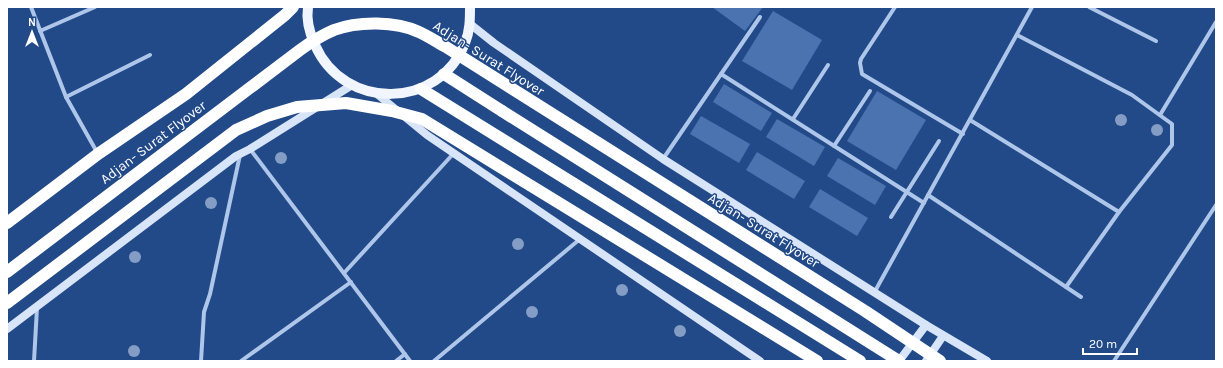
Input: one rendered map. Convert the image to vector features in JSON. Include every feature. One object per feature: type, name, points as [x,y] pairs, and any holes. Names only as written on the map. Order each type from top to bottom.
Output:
[{"type":"highway","points":[[7,223],[98,154],[186,94],[287,11]]},
{"type":"highway","name":"Adjan- Surat Flyover","points":[[7,272],[319,37],[335,30],[361,24],[395,25],[418,31],[446,47],[865,311],[940,361]]},
{"type":"highway","points":[[444,74],[899,361]]},
{"type":"highway","points":[[421,89],[860,361]]},
{"type":"highway","points":[[7,303],[236,130],[267,116],[297,107],[346,103],[392,111],[422,119],[817,361]]},
{"type":"main road","points":[[308,7],[310,35],[320,57],[335,75],[352,86],[376,94],[399,94],[421,89],[444,74],[456,60],[465,43],[470,24],[470,7]]},
{"type":"street","points":[[30,7],[66,97],[98,154]]},
{"type":"street","points":[[40,31],[95,7]]},
{"type":"street","points":[[895,7],[861,59],[860,69],[862,74],[963,134]]},
{"type":"street","points":[[874,293],[1032,7]]},
{"type":"street","points":[[1089,7],[1156,41]]},
{"type":"street","points":[[663,159],[760,17]]},
{"type":"street","points":[[1160,115],[1216,22]]},
{"type":"street","points":[[470,24],[494,43],[663,159],[926,326],[987,361]]},
{"type":"street","points":[[1017,35],[1132,95],[1172,124],[1172,145],[1119,212],[1066,287]]},
{"type":"street","points":[[66,97],[150,55]]},
{"type":"street","points":[[793,119],[828,65]]},
{"type":"street","points":[[721,74],[924,203]]},
{"type":"street","points":[[7,329],[236,156],[250,149],[352,86]]},
{"type":"street","points":[[834,146],[870,91]]},
{"type":"street","points":[[376,94],[427,135],[760,361]]},
{"type":"street","points":[[970,120],[1119,212]]},
{"type":"street","points":[[891,217],[939,140]]},
{"type":"street","points":[[250,149],[410,361]]},
{"type":"street","points":[[344,273],[454,153]]},
{"type":"street","points":[[201,361],[204,312],[210,294],[240,154]]},
{"type":"street","points":[[928,195],[1081,297]]},
{"type":"street","points":[[1114,361],[1216,205]]},
{"type":"street","points":[[434,361],[580,239]]},
{"type":"street","points":[[241,361],[351,282]]},
{"type":"street","points":[[34,361],[37,306]]},
{"type":"street","points":[[899,361],[926,326]]},
{"type":"street","points":[[926,361],[943,336]]},
{"type":"street","points":[[396,361],[405,354]]},
{"type":"building","points":[[712,7],[763,7],[745,31]]},
{"type":"building","points":[[773,11],[822,40],[792,90],[742,61]]},
{"type":"building","points":[[724,84],[772,113],[761,131],[713,102]]},
{"type":"building","points":[[877,91],[926,120],[896,170],[847,141]]},
{"type":"building","points":[[701,116],[750,144],[739,163],[690,134]]},
{"type":"building","points":[[777,119],[825,147],[814,166],[766,137]]},
{"type":"building","points":[[757,152],[805,181],[794,199],[746,170]]},
{"type":"building","points":[[838,158],[886,186],[875,205],[827,176]]},
{"type":"building","points":[[820,189],[868,218],[857,236],[809,207]]}]
